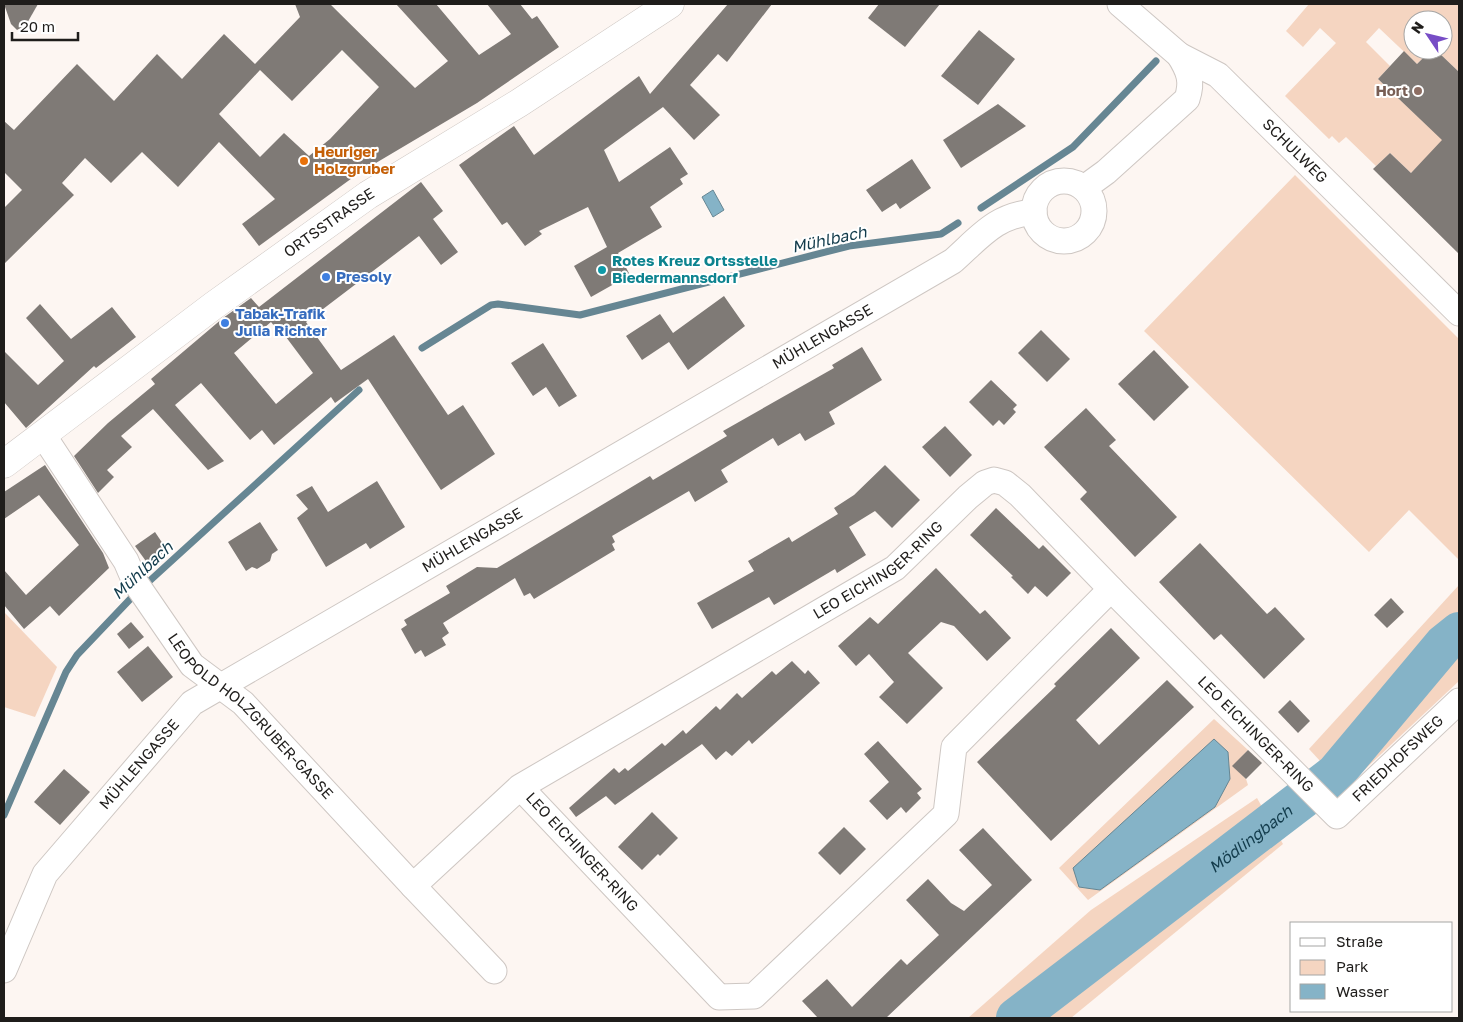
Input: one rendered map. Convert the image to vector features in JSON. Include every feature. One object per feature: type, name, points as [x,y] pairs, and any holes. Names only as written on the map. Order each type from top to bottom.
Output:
[{"type":"street","name":"ORTSSTRASSE","points":[[4,464],[213,306],[368,195],[519,103],[670,4]]},
{"type":"street","name":"SCHULWEG","points":[[1120,4],[1172,49],[1218,76],[1459,313]]},
{"type":"street","points":[[1084,188],[1106,172],[1186,99],[1191,85],[1189,72],[1172,49]]},
{"type":"street","points":[[1066,181],[1084,188],[1094,204],[1095,214],[1088,231],[1080,238],[1060,242],[1050,238],[1038,228],[1034,212],[1040,193],[1048,186],[1066,181]]},
{"type":"street","name":"MÜHLENGASSE","points":[[4,970],[45,874],[192,703],[953,261],[998,221],[1012,215],[1034,212]]},
{"type":"street","name":"LEOPOLD HOLZGRUBER-GASSE","points":[[42,435],[126,561],[141,590],[192,665],[244,702],[494,971]]},
{"type":"street","name":"LEO EICHINGER-RING","points":[[1111,589],[954,747],[946,814],[754,996],[720,997],[520,787],[895,568],[968,497],[985,483],[994,480],[1005,483],[1020,495],[1329,808]]},
{"type":"street","name":"FRIEDHOFSWEG","points":[[1329,808],[1459,702]]},
{"type":"street","points":[[413,886],[520,787]]},
{"type":"green space","points":[[1309,4],[1459,4],[1459,72],[1446,60],[1453,60],[1453,10],[1403,10],[1403,51],[1379,28],[1366,42],[1390,66],[1378,79],[1459,153],[1459,182],[1430,154],[1411,173],[1390,153],[1376,166],[1346,137],[1339,143],[1332,136],[1329,139],[1285,96],[1336,43],[1320,28],[1303,47],[1286,31]]},
{"type":"green space","points":[[1413,60],[1421,60],[1417,64]]},
{"type":"green space","points":[[1295,175],[1459,339],[1459,560],[1409,510],[1369,552],[1144,331]]},
{"type":"green space","points":[[1459,585],[1459,681],[1345,788],[1309,749]]},
{"type":"green space","points":[[4,612],[57,667],[35,717],[4,707]]},
{"type":"green space","points":[[1214,719],[1248,750],[1233,766],[1246,779],[1248,785],[1088,900],[1059,868]],"holes":[[[1215,807],[1100,890],[1079,886]]]},
{"type":"green space","points":[[1257,798],[1283,844],[1071,1018],[968,1018],[1091,910]]},
{"type":"water","points":[[713,190],[724,210],[713,217],[702,197]]},
{"type":"water","points":[[1214,739],[1228,752],[1230,779],[1215,807],[1100,890],[1079,887],[1073,868]]},
{"type":"building","points":[[4,4],[38,4],[26,25],[17,30],[11,24]]},
{"type":"building","points":[[295,4],[330,4],[415,88],[448,61],[396,4],[436,4],[479,55],[511,34],[487,4],[520,4],[532,19],[537,16],[559,47],[477,103],[359,173],[259,246],[242,224],[275,199],[219,142],[178,187],[142,152],[111,183],[85,158],[62,183],[74,195],[4,264],[4,208],[22,190],[4,172],[4,121],[14,130],[77,64],[114,101],[157,54],[182,79],[224,34],[255,64],[300,17]],"holes":[[[342,50],[379,87],[330,139],[309,156],[284,133],[260,157],[219,114],[260,70],[292,101]]]},
{"type":"building","points":[[728,4],[772,4],[727,62],[718,54],[690,85],[720,115],[694,140],[663,107],[604,150],[619,182],[670,147],[688,174],[680,179],[683,184],[650,207],[662,227],[618,253],[630,275],[591,297],[574,266],[607,247],[588,207],[539,231],[542,234],[525,246],[507,222],[502,225],[459,165],[514,126],[534,155],[639,76],[650,94]]},
{"type":"building","points":[[879,4],[940,4],[905,47],[868,18]]},
{"type":"building","points":[[979,30],[1015,59],[978,105],[941,76]]},
{"type":"building","points":[[1403,52],[1403,60],[1413,60],[1417,64],[1421,60],[1446,60],[1459,72],[1459,254],[1373,169],[1390,153],[1411,173],[1442,140],[1378,79]]},
{"type":"building","points":[[998,104],[1026,126],[961,168],[943,140]]},
{"type":"building","points":[[912,159],[931,188],[900,209],[896,203],[882,212],[866,190]]},
{"type":"building","points":[[421,182],[443,211],[433,219],[458,252],[441,265],[419,236],[306,322],[341,370],[394,335],[448,415],[463,405],[495,454],[441,490],[368,379],[335,403],[331,397],[274,445],[262,430],[250,440],[201,383],[175,405],[224,461],[208,470],[153,409],[121,436],[132,447],[107,470],[114,477],[98,493],[74,456],[108,423],[155,384],[151,379],[223,318],[251,298],[259,307]],"holes":[[[271,322],[284,338],[286,337],[313,373],[276,404],[234,353]]]},
{"type":"building","points":[[724,296],[745,326],[688,370],[669,342],[642,360],[626,336],[660,314],[673,333]]},
{"type":"building","points":[[40,304],[71,339],[112,307],[136,337],[96,368],[94,366],[26,428],[4,402],[4,351],[38,385],[64,361],[26,318]]},
{"type":"building","points":[[1041,330],[1070,359],[1047,382],[1018,353]]},
{"type":"building","points":[[543,343],[577,396],[559,407],[546,387],[533,396],[511,363]]},
{"type":"building","points":[[862,347],[882,380],[829,412],[835,424],[805,441],[800,433],[778,446],[773,438],[721,470],[728,482],[695,502],[689,491],[612,536],[615,542],[612,544],[615,550],[534,599],[530,593],[524,596],[515,578],[443,623],[449,633],[442,638],[446,645],[425,657],[421,650],[415,654],[401,629],[407,625],[404,620],[450,593],[446,586],[477,567],[497,568],[650,476],[653,480],[727,436],[723,431],[834,368],[832,365]]},
{"type":"building","points":[[1154,350],[1189,387],[1154,421],[1118,384]]},
{"type":"building","points":[[991,380],[1017,405],[1013,409],[1016,412],[1004,425],[999,420],[993,426],[969,402]]},
{"type":"building","points":[[1086,408],[1116,440],[1109,446],[1177,517],[1135,557],[1080,499],[1087,492],[1044,447]]},
{"type":"building","points":[[945,426],[972,455],[950,477],[922,447]]},
{"type":"building","points":[[45,465],[103,553],[109,568],[59,616],[50,606],[24,629],[4,605],[4,570],[26,595],[79,545],[39,495],[4,519],[4,492]]},
{"type":"building","points":[[885,465],[920,500],[892,528],[875,511],[849,527],[866,555],[837,573],[835,569],[774,605],[769,597],[712,629],[697,603],[754,571],[748,561],[789,537],[792,542],[838,514],[834,508],[854,495]]},
{"type":"building","points":[[377,481],[405,527],[370,549],[366,543],[326,567],[297,518],[308,509],[296,495],[312,486],[328,512]]},
{"type":"building","points":[[996,508],[1039,549],[1043,545],[1071,573],[1047,597],[1035,586],[1028,594],[1011,577],[1013,576],[970,535]]},
{"type":"building","points":[[260,522],[278,550],[272,554],[270,561],[257,569],[252,567],[246,571],[228,542]]},
{"type":"building","points":[[155,532],[167,550],[148,564],[135,546]]},
{"type":"building","points":[[1200,543],[1267,614],[1275,607],[1305,639],[1264,679],[1221,634],[1214,640],[1159,582]]},
{"type":"building","points":[[936,568],[980,614],[985,610],[1011,638],[987,661],[954,626],[941,622],[908,653],[943,688],[907,724],[879,697],[894,682],[869,654],[856,666],[838,646],[870,617],[878,624]]},
{"type":"building","points":[[1391,598],[1404,612],[1387,628],[1374,615]]},
{"type":"building","points":[[131,622],[144,637],[129,649],[117,634]]},
{"type":"building","points":[[1111,628],[1140,658],[1076,720],[1099,745],[1167,680],[1194,707],[1051,841],[977,762],[1056,686],[1054,684]]},
{"type":"building","points":[[148,646],[173,677],[142,702],[117,672]]},
{"type":"building","points":[[792,661],[805,674],[808,670],[820,683],[752,744],[749,740],[732,756],[726,751],[716,760],[702,744],[615,805],[606,796],[576,817],[569,808],[614,768],[619,773],[625,768],[628,771],[662,743],[665,746],[683,730],[686,734],[716,706],[720,710],[737,693],[742,698],[772,671],[776,675]]},
{"type":"building","points":[[1290,700],[1310,721],[1298,733],[1278,712]]},
{"type":"building","points":[[878,741],[922,789],[917,793],[921,798],[906,813],[901,807],[887,820],[869,801],[889,782],[864,754]]},
{"type":"building","points":[[1248,750],[1262,763],[1246,779],[1232,766]]},
{"type":"building","points":[[64,769],[90,792],[60,825],[34,802]]},
{"type":"building","points":[[652,812],[678,838],[642,870],[618,847]]},
{"type":"building","points":[[844,827],[866,849],[840,875],[818,853]]},
{"type":"building","points":[[983,828],[1032,880],[886,1018],[818,1018],[802,1001],[827,979],[852,1007],[901,959],[907,965],[939,935],[906,900],[928,879],[951,903],[964,911],[992,885],[959,850]]},
{"type":"waterway","name":"Mühlbach","points":[[981,208],[1073,147],[1156,61]]},
{"type":"waterway","name":"Mühlbach","points":[[422,348],[491,305],[498,304],[580,315],[849,246],[941,234],[958,223]]},
{"type":"waterway","name":"Mühlbach","points":[[144,586],[359,390]]},
{"type":"waterway","name":"Mühlbach","points":[[4,815],[66,672],[77,655],[136,593]]},
{"type":"waterway","name":"Mödlingbach","points":[[1016,1018],[1335,774],[1444,644],[1459,632]]},
{"type":"place","name":"Hort","points":[[1418,91]]},
{"type":"place","name":"Heuriger Holzgruber","points":[[304,161]]},
{"type":"place","name":"Rotes Kreuz Ortsstelle Biedermannsdorf","points":[[602,270]]},
{"type":"place","name":"Presoly","points":[[326,277]]},
{"type":"place","name":"Tabak-Trafik Julia Richter","points":[[225,323]]}]
